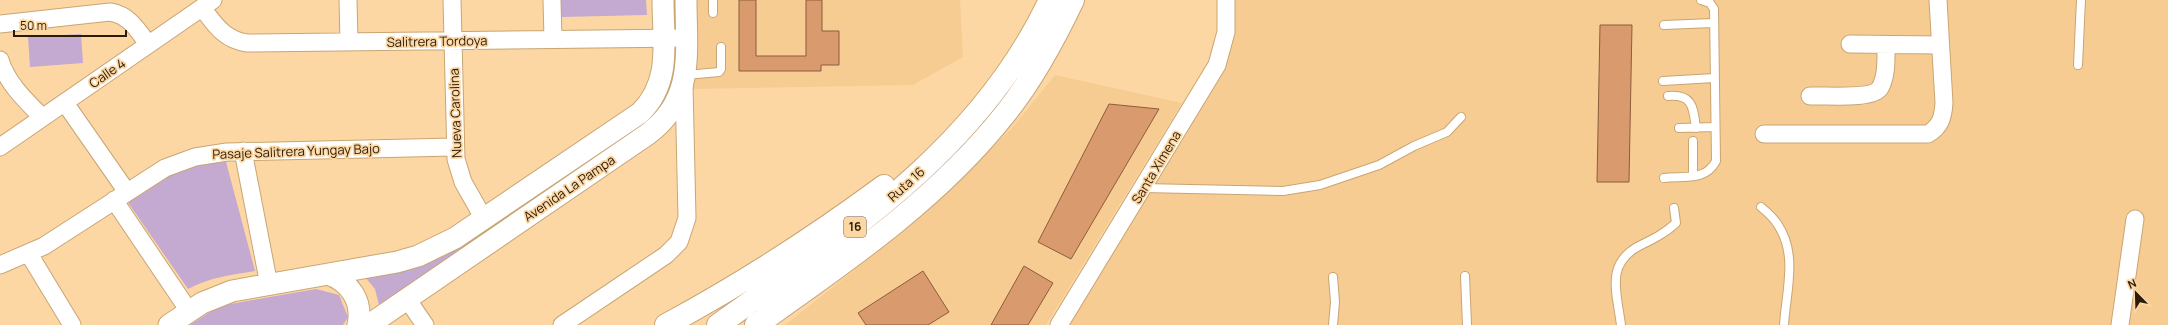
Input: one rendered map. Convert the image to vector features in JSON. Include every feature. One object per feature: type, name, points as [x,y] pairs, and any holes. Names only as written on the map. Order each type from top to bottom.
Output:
[{"type":"highway","name":"Ruta 16","points":[[718,325],[865,220],[925,168],[978,113],[1014,65],[1050,0]]},
{"type":"highway","name":"Ruta 16","points":[[758,324],[882,233],[958,166],[996,125],[1026,86],[1045,56],[1073,0]]},
{"type":"highway","points":[[666,325],[743,282],[803,243],[862,202],[978,113]]},
{"type":"street","points":[[348,0],[349,42]]},
{"type":"street","name":"Nueva Carolina","points":[[452,0],[454,147],[463,182],[484,219]]},
{"type":"street","points":[[552,0],[553,39]]},
{"type":"street","name":"Avenida La Pampa","points":[[169,325],[189,311],[217,296],[397,262],[418,256],[455,238],[484,219],[640,113],[648,106],[662,79],[664,38],[663,0]]},
{"type":"street","name":"Avenida La Pampa","points":[[369,325],[657,128],[671,111],[685,79],[686,0]]},
{"type":"street","name":"Santa Ximena","points":[[1059,325],[1217,65],[1226,32],[1226,0]]},
{"type":"street","points":[[1764,134],[1928,134],[1938,128],[1943,116],[1944,103],[1939,45],[1938,0]]},
{"type":"street","name":"Salitrera Tordoya","points":[[208,4],[219,30],[238,42],[686,38]]},
{"type":"street","name":"Calle 4","points":[[0,147],[208,4]]},
{"type":"street","points":[[0,24],[110,12],[118,14],[132,22],[148,44]]},
{"type":"street","points":[[1850,44],[1939,45]]},
{"type":"street","points":[[1810,96],[1861,95],[1875,93],[1880,87],[1884,76],[1886,44]]},
{"type":"street","points":[[0,60],[3,71],[13,86],[42,117]]},
{"type":"street","points":[[562,325],[666,255],[676,245],[683,234],[688,210],[685,79]]},
{"type":"street","points":[[65,103],[189,311]]},
{"type":"street","name":"Pasaje Salitrera Yungay Bajo","points":[[0,265],[29,254],[152,176],[180,162],[211,154],[243,151],[454,147]]},
{"type":"street","points":[[243,151],[269,285]]},
{"type":"street","points":[[2120,325],[2135,219]]},
{"type":"street","points":[[29,254],[72,325]]},
{"type":"street","points":[[328,274],[344,282],[355,296],[359,311],[358,325]]},
{"type":"street","points":[[407,299],[425,325]]},
{"type":"lane","points":[[713,0],[713,13]]},
{"type":"lane","points":[[1664,178],[1702,175],[1708,172],[1716,161],[1714,9],[1710,3],[1701,0]]},
{"type":"lane","points":[[2078,65],[2081,0]]},
{"type":"lane","points":[[1664,25],[1713,23]]},
{"type":"lane","points":[[685,79],[718,72],[721,69],[721,47]]},
{"type":"lane","points":[[1663,81],[1714,78]]},
{"type":"lane","points":[[1668,96],[1680,95],[1686,98],[1694,113],[1696,128]]},
{"type":"lane","points":[[1143,188],[1283,191],[1320,185],[1379,165],[1414,146],[1447,132],[1461,117]]},
{"type":"lane","points":[[1679,128],[1715,127]]},
{"type":"lane","points":[[1693,141],[1693,175]]},
{"type":"lane","points":[[1761,206],[1778,225],[1787,245],[1790,265],[1784,325]]},
{"type":"lane","points":[[1621,325],[1615,273],[1623,257],[1638,246],[1665,233],[1676,223],[1674,208]]},
{"type":"lane","points":[[1466,276],[1468,325]]},
{"type":"lane","points":[[1333,277],[1335,302],[1333,325]]},
{"type":"shaded area","points":[[560,0],[646,0],[647,15],[561,17]]},
{"type":"shaded area","points":[[691,0],[960,0],[963,57],[913,85],[692,89]]},
{"type":"shaded area","points":[[1233,0],[2168,0],[2168,325],[1064,325],[1225,48]]},
{"type":"shaded area","points":[[81,34],[83,63],[30,67],[28,37]]},
{"type":"shaded area","points":[[669,55],[676,56],[677,82],[661,114],[379,305],[375,289],[365,277],[425,264],[652,113]]},
{"type":"shaded area","points":[[1055,75],[1182,103],[1046,325],[785,325],[924,215],[1013,127]]},
{"type":"shaded area","points":[[225,158],[255,271],[213,279],[188,289],[127,201],[179,166]]},
{"type":"shaded area","points":[[316,289],[339,295],[348,317],[343,325],[190,325],[219,306]]},
{"type":"building","points":[[739,0],[756,0],[756,56],[806,56],[806,0],[822,0],[822,31],[839,31],[839,65],[821,65],[821,71],[739,71]]},
{"type":"building","points":[[1600,25],[1632,25],[1629,182],[1597,182]]},
{"type":"building","points":[[1109,104],[1159,109],[1071,259],[1038,242]]},
{"type":"building","points":[[1024,266],[1053,283],[1028,325],[991,325]]},
{"type":"building","points":[[923,271],[949,312],[928,325],[866,325],[858,313]]}]
